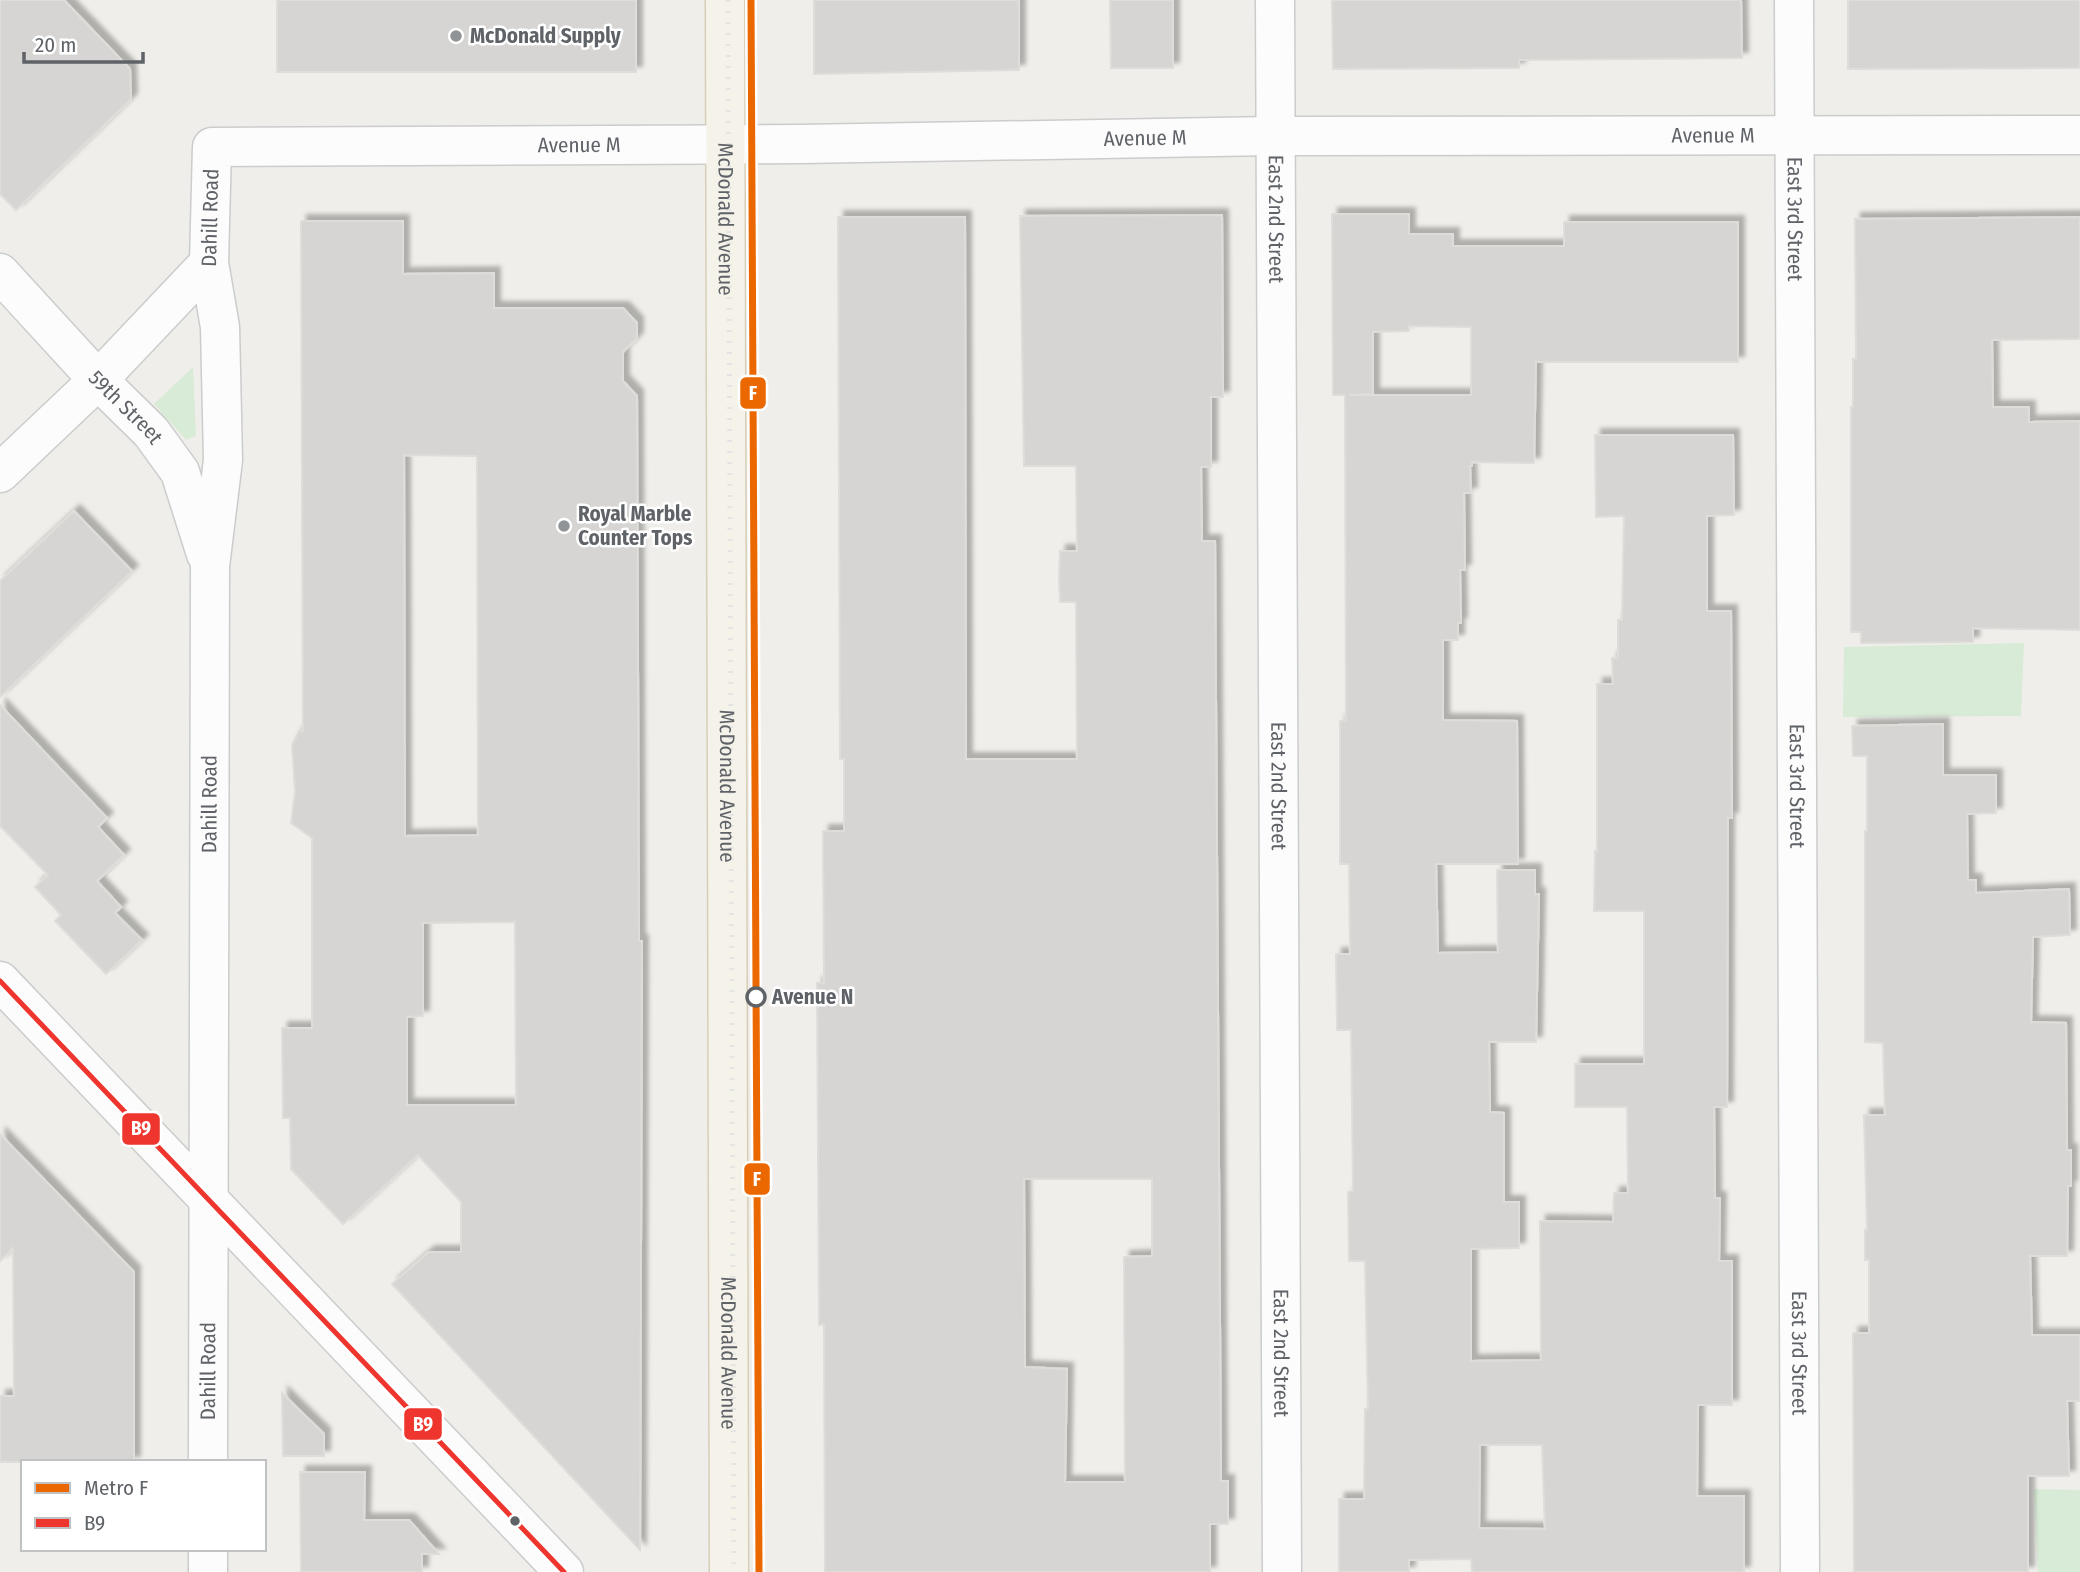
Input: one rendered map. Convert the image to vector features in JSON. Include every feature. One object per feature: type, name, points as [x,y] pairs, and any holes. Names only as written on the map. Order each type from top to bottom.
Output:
[{"type":"main road","name":"McDonald Avenue","points":[[725,0],[729,1572]]},
{"type":"street","name":"East 2nd Street","points":[[1275,0],[1282,1572]]},
{"type":"street","name":"East 3rd Street","points":[[1794,0],[1800,1572]]},
{"type":"street","name":"Avenue M","points":[[212,147],[726,144],[1276,136],[2080,135]]},
{"type":"street","name":"Dahill Road","points":[[208,1460],[210,566],[223,460],[220,327],[209,263],[212,147]]},
{"type":"street","points":[[0,473],[98,380],[209,263]]},
{"type":"street","name":"59th Street","points":[[0,273],[98,380],[151,432],[180,472],[210,566]]},
{"type":"street","points":[[0,981],[564,1572]]},
{"type":"street","points":[[208,1551],[208,1572]]},
{"type":"green space","points":[[193,367],[196,436],[186,440],[154,404]]},
{"type":"green space","points":[[2024,643],[2021,716],[1843,717],[1844,647]]},
{"type":"green space","points":[[2034,1489],[2080,1490],[2080,1572],[2038,1572]]},
{"type":"building","points":[[0,0],[64,0],[130,69],[131,99],[16,210],[0,194]]},
{"type":"building","name":"McDonald Supply","points":[[277,0],[636,0],[636,72],[277,72]]},
{"type":"building","points":[[814,0],[1019,0],[1019,70],[814,74]]},
{"type":"building","points":[[1110,0],[1173,0],[1173,68],[1111,68]]},
{"type":"building","points":[[1332,0],[1741,0],[1742,58],[1519,60],[1519,68],[1333,69]]},
{"type":"building","points":[[1848,0],[2080,0],[2080,68],[1848,69]]},
{"type":"building","points":[[1332,214],[1409,214],[1409,234],[1453,234],[1453,246],[1564,246],[1564,222],[1738,222],[1738,362],[1536,362],[1534,463],[1472,462],[1470,466],[1471,493],[1464,493],[1465,570],[1460,570],[1461,623],[1458,623],[1458,640],[1443,640],[1443,720],[1517,721],[1518,864],[1436,864],[1438,953],[1498,952],[1497,870],[1535,870],[1535,894],[1539,894],[1536,1042],[1489,1042],[1490,1112],[1504,1113],[1504,1202],[1519,1202],[1519,1248],[1471,1249],[1471,1361],[1541,1360],[1540,1221],[1613,1222],[1614,1193],[1628,1193],[1627,1107],[1575,1107],[1575,1064],[1644,1064],[1644,911],[1594,911],[1597,851],[1597,684],[1613,684],[1612,658],[1618,658],[1618,620],[1622,620],[1624,516],[1596,517],[1595,435],[1733,435],[1734,515],[1707,516],[1707,611],[1731,611],[1732,818],[1728,818],[1727,1107],[1714,1107],[1715,1198],[1720,1198],[1719,1261],[1732,1261],[1732,1405],[1698,1405],[1697,1496],[1744,1496],[1744,1572],[1472,1572],[1471,1559],[1409,1560],[1409,1572],[1339,1572],[1339,1499],[1364,1499],[1365,1409],[1368,1409],[1365,1261],[1349,1261],[1348,1192],[1353,1191],[1351,1030],[1337,1030],[1336,954],[1350,954],[1349,864],[1340,864],[1340,721],[1346,721],[1345,395],[1333,395]],"holes":[[[1409,326],[1471,327],[1471,395],[1349,395],[1373,394],[1373,332],[1409,331]],[[1480,1445],[1542,1445],[1545,1529],[1479,1528]]]},
{"type":"building","points":[[1222,215],[1223,397],[1211,397],[1211,467],[1201,467],[1202,541],[1215,541],[1221,1481],[1228,1481],[1228,1524],[1210,1524],[1210,1572],[825,1572],[824,1324],[819,1325],[817,983],[824,983],[823,831],[844,831],[844,759],[840,759],[838,217],[965,217],[966,759],[1077,759],[1076,602],[1060,602],[1059,578],[1060,551],[1077,551],[1076,466],[1024,466],[1020,216]],"holes":[[[1024,1179],[1152,1179],[1152,1256],[1124,1257],[1125,1482],[1065,1482],[1067,1369],[1025,1367]]]},
{"type":"building","points":[[2080,217],[2080,339],[1992,340],[1993,407],[2029,407],[2029,422],[2080,421],[2080,630],[1973,628],[1973,642],[1861,643],[1861,632],[1851,632],[1851,407],[1853,359],[1856,359],[1855,219]]},
{"type":"building","points":[[301,221],[403,221],[403,274],[494,273],[494,308],[623,308],[637,323],[637,338],[623,352],[623,381],[637,396],[639,941],[642,941],[640,1550],[392,1284],[429,1252],[461,1252],[461,1202],[418,1155],[343,1224],[291,1169],[290,1118],[283,1118],[282,1028],[312,1028],[312,838],[291,823],[295,792],[292,745],[299,731],[303,731]],"holes":[[[404,455],[477,456],[478,835],[405,836]],[[515,922],[516,1105],[407,1105],[407,1017],[423,1016],[423,923]]]},
{"type":"building","points":[[74,511],[132,571],[0,697],[0,581]]},
{"type":"building","points":[[0,705],[107,818],[98,827],[124,855],[97,881],[121,907],[115,913],[142,940],[106,974],[55,921],[61,915],[35,887],[48,875],[0,826]]},
{"type":"building","points":[[1943,724],[1943,775],[1996,775],[1996,813],[1967,814],[1968,880],[1976,880],[1976,893],[2069,889],[2070,935],[2033,937],[2031,1022],[2066,1023],[2067,1150],[2071,1150],[2067,1256],[2030,1256],[2032,1335],[2080,1335],[2080,1401],[2067,1401],[2069,1476],[2028,1476],[2028,1572],[1854,1572],[1853,1333],[1869,1333],[1869,1260],[1865,1260],[1867,1230],[1864,1115],[1885,1115],[1883,1043],[1865,1042],[1867,756],[1853,756],[1852,726]]},
{"type":"building","points":[[0,1134],[134,1272],[134,1460],[0,1462],[0,1396],[14,1396],[13,1248],[0,1261]]},
{"type":"building","points":[[282,1393],[324,1434],[324,1456],[283,1456]]},
{"type":"building","points":[[300,1472],[365,1472],[364,1520],[409,1520],[439,1554],[422,1554],[422,1572],[301,1572]]},
{"type":"railway","points":[[728,0],[734,1572]]},
{"type":"metro line","name":"F","points":[[751,0],[759,1572]]},
{"type":"transit line","name":"B9","points":[[0,981],[564,1572]]},
{"type":"place","name":"McDonald Supply","points":[[456,36]]},
{"type":"place","name":"Royal Marble Counter Tops","points":[[564,526]]},
{"type":"place","name":"Avenue N","points":[[756,997]]}]
